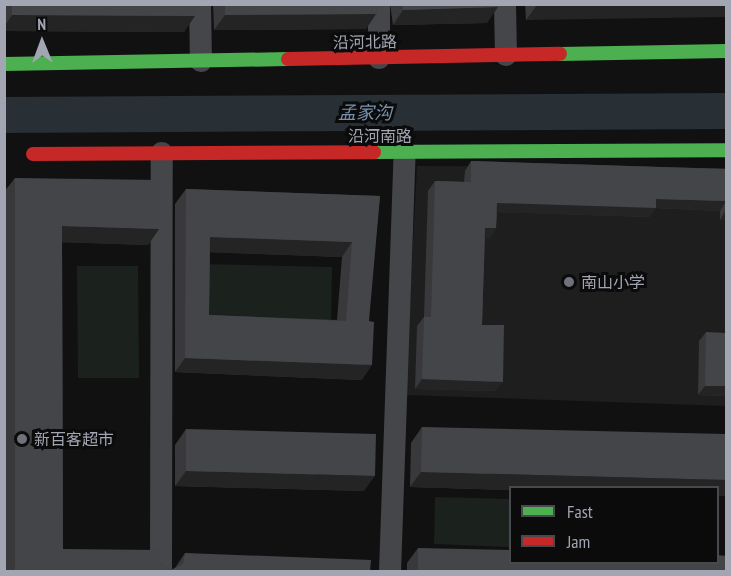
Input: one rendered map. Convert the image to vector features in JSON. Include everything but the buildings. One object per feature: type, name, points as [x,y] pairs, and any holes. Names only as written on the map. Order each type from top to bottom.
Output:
[{"type":"street","points":[[200,4],[201,61]]},
{"type":"street","points":[[379,4],[379,58]]},
{"type":"street","points":[[505,4],[506,56]]},
{"type":"street","name":"沿河北路","points":[[4,64],[726,51]]},
{"type":"street","name":"沿河南路","points":[[33,154],[726,150]]},
{"type":"street","points":[[390,572],[405,152]]},
{"type":"street","points":[[161,572],[162,153]]},
{"type":"shaded area","name":"南山小学","points":[[417,166],[726,168],[726,406],[405,395]]},
{"type":"shaded area","points":[[204,264],[332,267],[331,328],[203,325]]},
{"type":"shaded area","points":[[77,266],[138,266],[139,378],[78,378]]},
{"type":"shaded area","points":[[435,497],[509,499],[509,547],[434,544]]},
{"type":"waterway","name":"孟家沟","points":[[4,115],[726,111]]},
{"type":"traffic: fast","points":[[560,54],[726,51]]},
{"type":"traffic: fast","points":[[4,64],[288,59]]},
{"type":"traffic: fast","points":[[374,152],[726,150]]},
{"type":"traffic: jam","points":[[288,59],[560,54]]},
{"type":"traffic: jam","points":[[33,154],[374,152]]},
{"type":"place","name":"南山小学","points":[[569,282]]},
{"type":"place","name":"新百客超市","points":[[22,439]]}]
